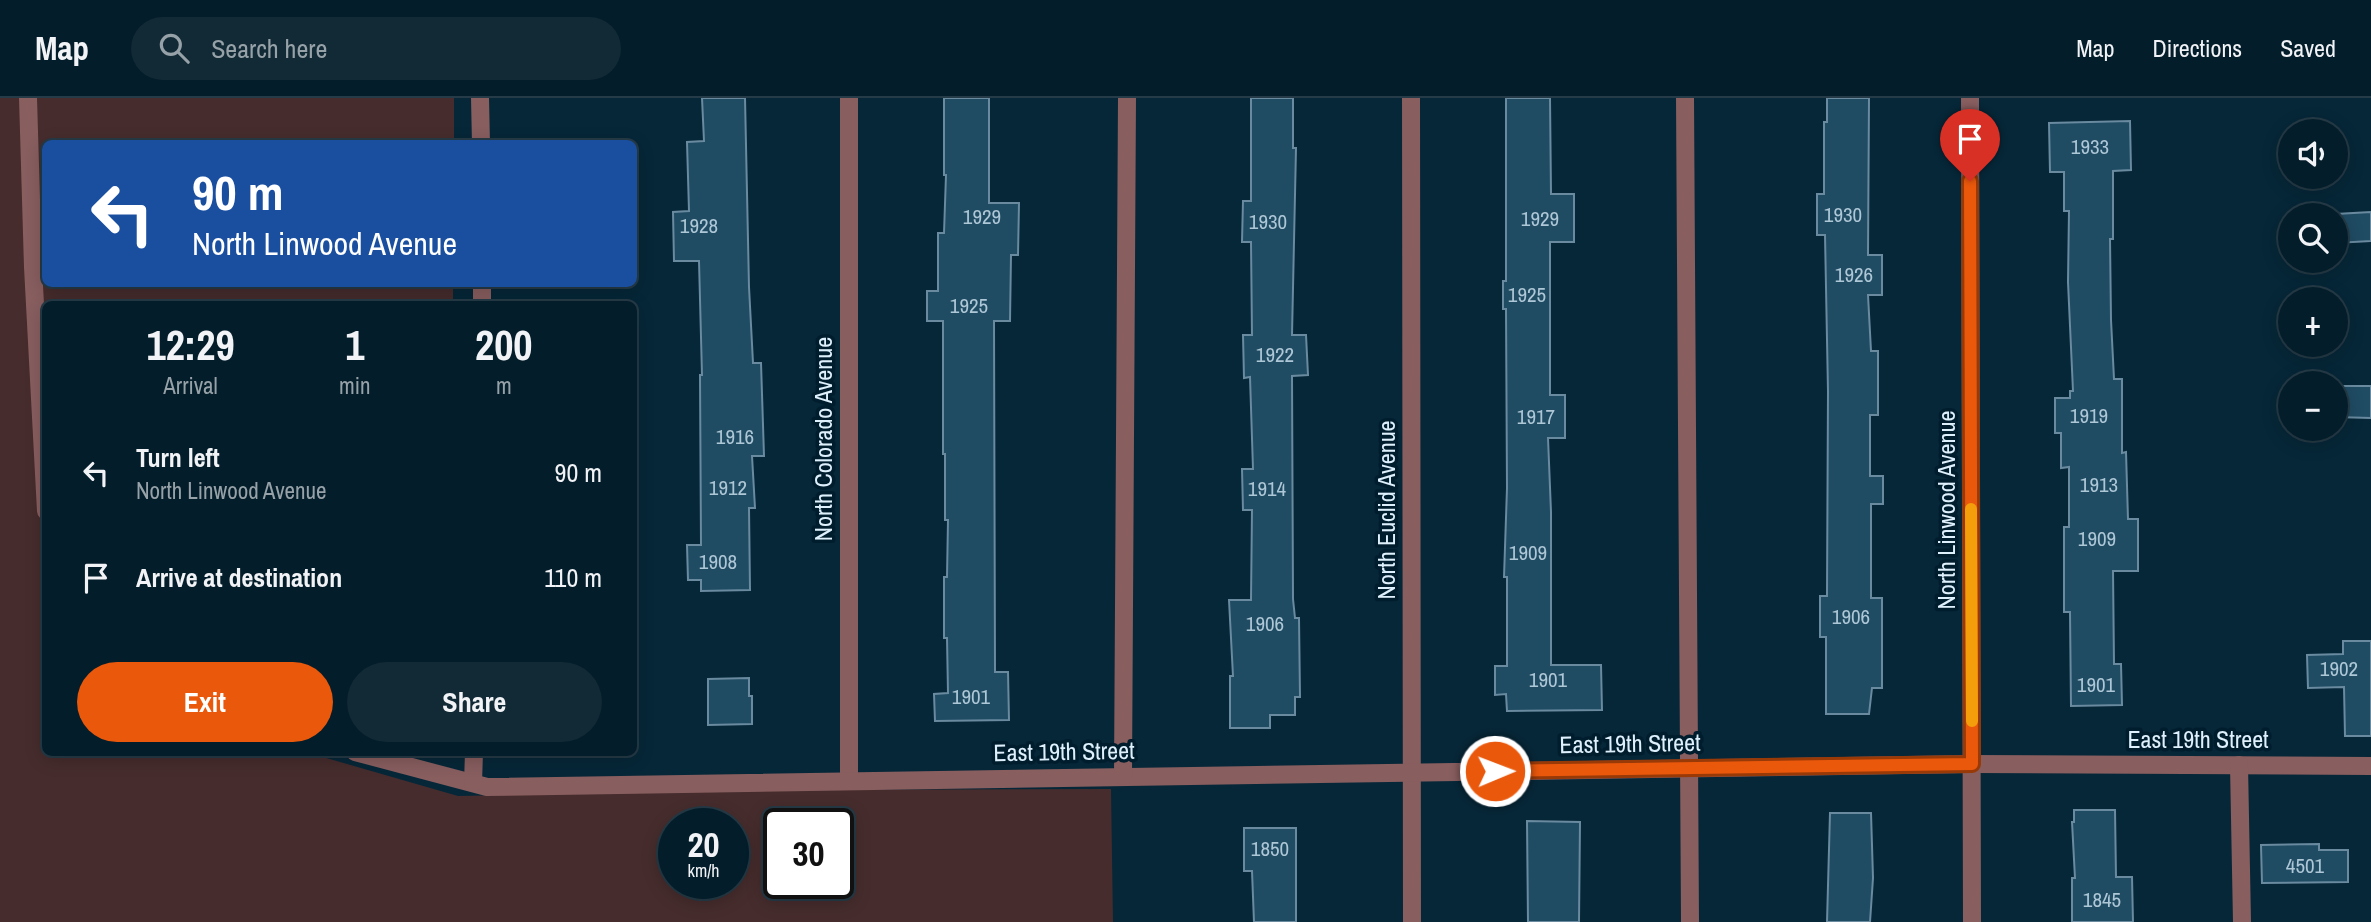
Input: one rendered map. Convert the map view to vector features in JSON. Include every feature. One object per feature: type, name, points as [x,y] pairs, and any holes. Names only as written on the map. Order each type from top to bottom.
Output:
[{"type":"street","points":[[28,98],[42,436]]},
{"type":"street","points":[[480,98],[481,140]]},
{"type":"street","name":"North Colorado Avenue","points":[[849,98],[849,780]]},
{"type":"street","points":[[1123,776],[1127,98]]},
{"type":"street","name":"North Euclid Avenue","points":[[1411,98],[1412,922]]},
{"type":"street","points":[[1685,98],[1690,922]]},
{"type":"street","name":"North Linwood Avenue","points":[[1970,98],[1972,922]]},
{"type":"street","name":"East 19th Street","points":[[370,756],[487,787],[1972,764],[2371,766]]},
{"type":"street","points":[[473,783],[474,756]]},
{"type":"street","points":[[2239,765],[2242,922]]},
{"type":"shaded area","points":[[0,98],[454,98],[454,140],[42,140],[42,287],[453,287],[453,301],[42,301],[42,756],[319,756],[458,796],[758,790],[1111,789],[1113,922],[0,922]]},
{"type":"building","points":[[702,98],[745,98],[753,363],[761,363],[764,456],[752,456],[755,508],[749,508],[750,590],[701,591],[701,580],[688,580],[687,545],[701,545],[702,375],[699,261],[674,261],[673,212],[689,211],[687,142],[704,141]]},
{"type":"building","points":[[944,98],[989,98],[989,203],[1019,203],[1018,255],[1011,255],[1010,321],[994,321],[995,672],[1008,672],[1009,720],[935,721],[934,694],[948,693],[947,638],[944,638],[944,577],[947,577],[948,520],[945,520],[943,454],[943,321],[927,321],[927,291],[938,291],[938,233],[944,233]]},
{"type":"building","points":[[1251,98],[1293,98],[1293,148],[1296,148],[1292,335],[1306,335],[1308,375],[1292,376],[1293,599],[1295,618],[1299,618],[1300,697],[1295,697],[1295,715],[1270,715],[1270,728],[1230,728],[1230,676],[1233,676],[1229,600],[1251,600],[1252,510],[1243,510],[1242,469],[1253,469],[1250,377],[1244,378],[1243,335],[1252,335],[1251,242],[1242,242],[1243,201],[1251,201]]},
{"type":"building","points":[[1506,98],[1550,98],[1551,194],[1574,194],[1574,242],[1550,242],[1550,395],[1565,395],[1565,438],[1548,438],[1551,665],[1601,665],[1602,710],[1507,711],[1506,694],[1495,695],[1495,666],[1507,666],[1507,577],[1504,577],[1507,488],[1506,309],[1503,309],[1503,281],[1506,281]]},
{"type":"building","points":[[1827,98],[1869,98],[1868,255],[1882,255],[1882,295],[1868,295],[1871,351],[1878,351],[1878,415],[1870,415],[1870,476],[1883,476],[1883,504],[1871,504],[1871,598],[1882,598],[1882,688],[1872,688],[1869,714],[1826,714],[1826,637],[1820,637],[1820,596],[1827,596],[1828,391],[1825,235],[1817,235],[1817,194],[1824,194],[1824,122],[1827,122]]},
{"type":"building","points":[[2130,121],[2131,170],[2113,171],[2111,320],[2114,379],[2122,379],[2122,453],[2126,452],[2128,519],[2138,519],[2138,571],[2113,571],[2114,664],[2121,664],[2122,705],[2071,706],[2070,612],[2064,612],[2064,527],[2069,527],[2069,467],[2061,468],[2061,433],[2055,433],[2055,398],[2070,398],[2070,391],[2073,391],[2068,282],[2069,211],[2064,211],[2064,172],[2050,172],[2049,123]]},
{"type":"building","points":[[2371,212],[2371,241],[2348,242],[2348,213]]},
{"type":"building","points":[[2348,386],[2371,386],[2371,418],[2348,417]]},
{"type":"building","points":[[2343,641],[2371,641],[2371,736],[2345,736],[2344,687],[2308,688],[2307,655],[2343,654]]},
{"type":"building","points":[[749,678],[752,724],[708,725],[708,679]]},
{"type":"building","points":[[2074,810],[2115,810],[2116,877],[2132,877],[2133,922],[2072,922],[2072,878],[2075,878],[2072,822]]},
{"type":"building","points":[[1830,813],[1871,813],[1873,878],[1870,922],[1827,922]]},
{"type":"building","points":[[1527,821],[1580,822],[1579,922],[1528,922]]},
{"type":"building","points":[[1244,828],[1296,828],[1296,922],[1254,922],[1252,871],[1244,871]]},
{"type":"building","points":[[2319,844],[2319,850],[2348,850],[2348,882],[2262,883],[2261,845]]},
{"type":"slow traffic","points":[[1971,509],[1972,721]]},
{"type":"route","points":[[1495,771],[1972,764],[1970,181]]}]
